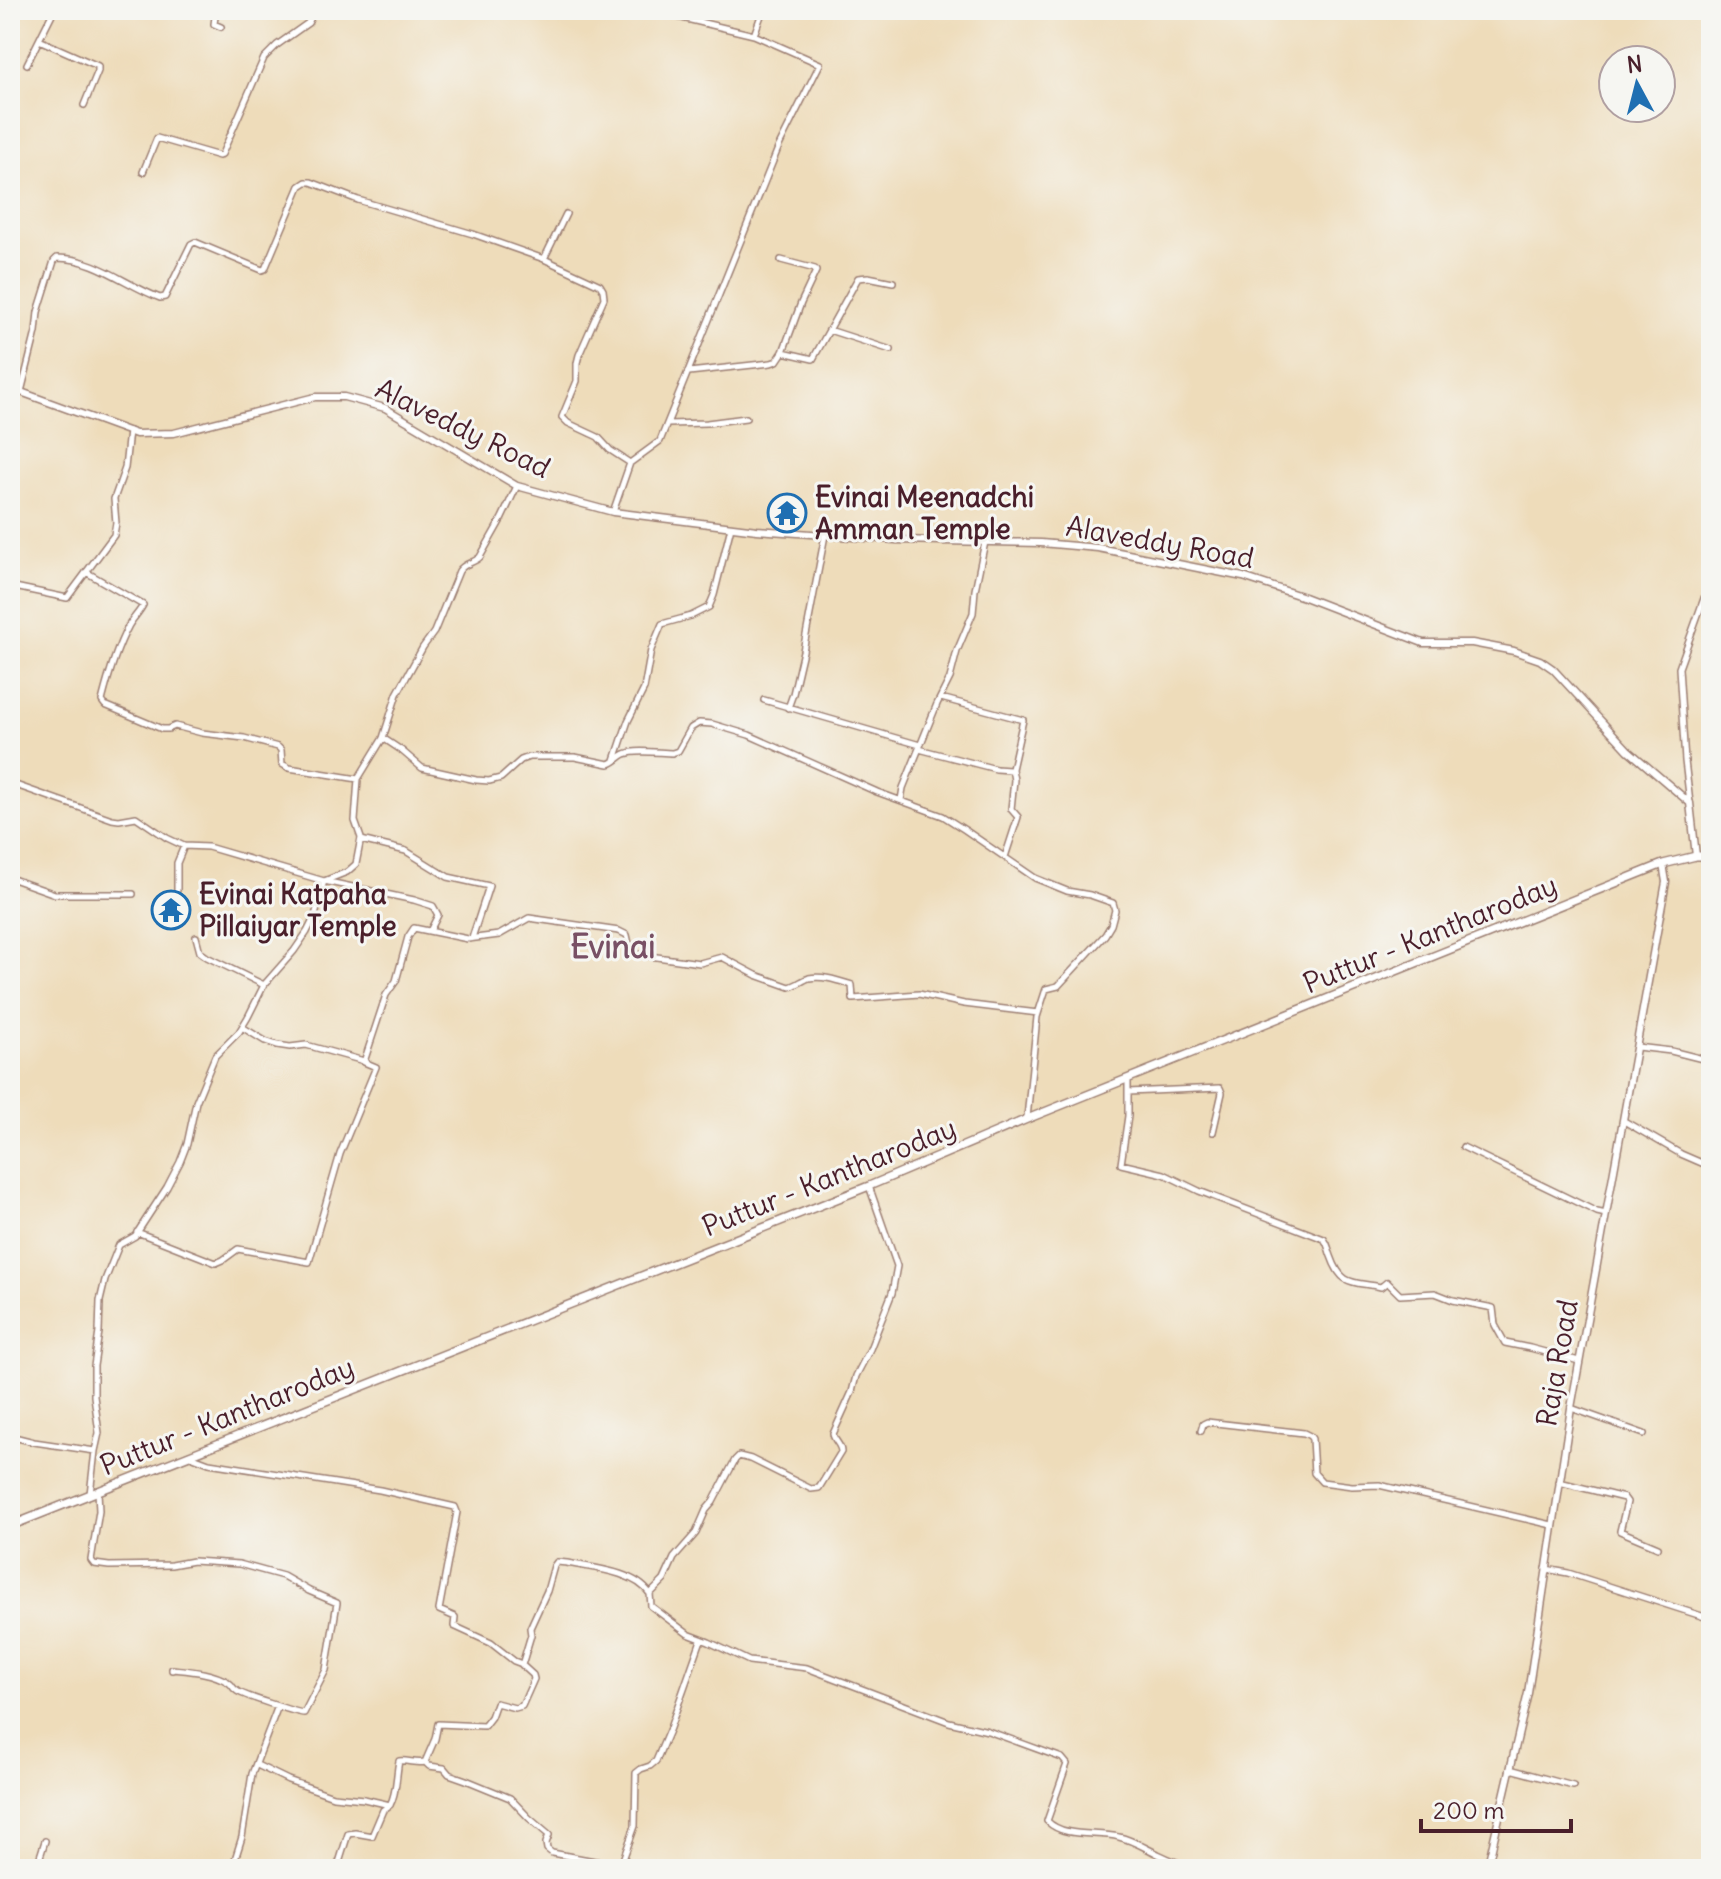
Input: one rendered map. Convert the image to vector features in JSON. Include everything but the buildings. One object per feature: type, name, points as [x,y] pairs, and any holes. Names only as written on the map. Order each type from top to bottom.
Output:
[{"type":"main road","name":"Puttur - Kantharoday","points":[[10,1526],[869,1186],[1027,1119],[1663,864],[1696,856],[1711,856]]},
{"type":"street","points":[[27,64],[54,10]]},
{"type":"street","points":[[216,10],[214,24],[221,27]]},
{"type":"street","points":[[143,172],[157,138],[219,156],[222,154],[264,58],[308,23],[315,10]]},
{"type":"street","points":[[613,512],[630,463],[660,441],[779,146],[820,64],[754,35],[674,16],[675,10]]},
{"type":"street","points":[[754,35],[763,10]]},
{"type":"street","points":[[39,40],[98,66],[84,105]]},
{"type":"street","points":[[21,392],[38,312],[57,258],[111,272],[160,298],[165,297],[192,242],[262,270],[300,186],[311,182],[544,259],[600,285],[604,298],[579,355],[577,381],[562,417],[598,437],[610,450],[630,463]]},
{"type":"street","points":[[544,259],[566,214]]},
{"type":"street","points":[[689,372],[777,361],[816,271],[781,260]]},
{"type":"street","points":[[783,352],[813,359],[858,278],[893,282]]},
{"type":"street","points":[[829,330],[891,350]]},
{"type":"street","name":"Alaveddy Road","points":[[10,388],[136,434],[174,433],[315,397],[344,397],[385,408],[517,486],[613,512],[825,535],[1098,548],[1243,577],[1423,643],[1472,643],[1514,651],[1540,660],[1553,669],[1628,750],[1690,803]]},
{"type":"street","points":[[667,424],[746,418]]},
{"type":"street","points":[[10,586],[67,598],[114,535],[114,499],[125,468],[129,431]]},
{"type":"street","points":[[324,881],[356,864],[361,840],[355,821],[358,779],[383,738],[397,694],[434,632],[462,565],[480,557],[517,486]]},
{"type":"street","points":[[614,763],[628,721],[644,689],[651,650],[662,624],[709,607],[731,527]]},
{"type":"street","points":[[788,708],[803,651],[825,535]]},
{"type":"street","points":[[1696,856],[1679,668],[1707,590],[1711,539]]},
{"type":"street","points":[[901,800],[903,788],[950,678],[957,651],[973,613],[985,542]]},
{"type":"street","points":[[86,572],[143,605],[129,625],[117,654],[102,701],[105,705],[162,729],[175,726],[278,747],[282,764],[289,768],[358,779]]},
{"type":"street","points":[[941,698],[1023,720],[1012,769],[1011,809],[1018,817],[1005,857]]},
{"type":"street","points":[[764,700],[996,769],[1010,770]]},
{"type":"street","points":[[614,763],[623,754],[631,752],[678,751],[691,728],[699,723],[712,724],[749,735],[877,792],[943,816],[1035,878],[1067,891],[1113,903],[1115,910],[1105,935],[1058,986],[1046,989],[1038,1013],[1027,1119]]},
{"type":"street","points":[[383,738],[422,768],[476,780],[501,778],[529,757],[575,757],[614,763]]},
{"type":"street","points":[[10,783],[112,819],[136,817],[184,846],[208,847],[324,881],[433,906],[438,915],[430,931]]},
{"type":"street","points":[[361,840],[406,851],[448,877],[489,886],[472,938]]},
{"type":"street","points":[[177,890],[177,863],[184,846]]},
{"type":"street","name":"Raja Road","points":[[1487,1869],[1528,1693],[1571,1408],[1666,882],[1663,864]]},
{"type":"street","points":[[10,878],[55,894],[133,894]]},
{"type":"street","points":[[172,1670],[200,1672],[230,1683],[244,1695],[304,1713],[326,1670],[337,1603],[283,1576],[239,1564],[193,1561],[171,1565],[109,1566],[94,1564],[91,1560],[99,1511],[94,1492],[95,1451],[99,1433],[94,1366],[105,1280],[119,1245],[137,1232],[180,1162],[196,1102],[215,1056],[242,1027],[264,985],[307,932],[315,916],[324,881]]},
{"type":"street","points":[[364,1061],[386,995],[396,981],[408,937],[414,928],[472,938],[499,935],[529,918],[619,931],[627,935],[635,954],[700,963],[722,957],[756,975],[790,987],[808,978],[826,978],[852,985],[853,999],[919,994],[964,1004],[1038,1013]]},
{"type":"street","points":[[196,937],[200,952],[207,957],[264,985]]},
{"type":"street","points":[[137,1232],[216,1263],[238,1249],[309,1262],[340,1154],[376,1067],[306,1045],[277,1045],[242,1027]]},
{"type":"street","points":[[1637,1047],[1711,1061]]},
{"type":"street","points":[[1128,1079],[1128,1116],[1121,1164],[1164,1174],[1199,1191],[1324,1239],[1342,1277],[1350,1282],[1381,1287],[1387,1282],[1400,1295],[1435,1293],[1493,1308],[1495,1325],[1505,1343],[1579,1361]]},
{"type":"street","points":[[1128,1092],[1220,1088],[1222,1093],[1213,1132]]},
{"type":"street","points":[[1624,1121],[1681,1154],[1711,1167]]},
{"type":"street","points":[[1463,1147],[1606,1214]]},
{"type":"street","points":[[650,1594],[664,1580],[674,1558],[696,1533],[706,1510],[739,1456],[811,1489],[819,1488],[841,1452],[833,1434],[892,1293],[897,1266],[869,1186]]},
{"type":"street","points":[[1571,1408],[1644,1434]]},
{"type":"street","points":[[1201,1431],[1207,1422],[1304,1433],[1312,1439],[1314,1473],[1322,1482],[1352,1486],[1379,1485],[1552,1525]]},
{"type":"street","points":[[10,1436],[95,1451]]},
{"type":"street","points":[[188,1455],[209,1463],[380,1490],[455,1507],[457,1512],[451,1553],[439,1610],[455,1617],[454,1626],[491,1643],[522,1664],[534,1679],[522,1706],[515,1708],[496,1703],[484,1726],[438,1724],[425,1762]]},
{"type":"street","points":[[1559,1482],[1624,1498],[1627,1502],[1620,1531],[1658,1547]]},
{"type":"street","points":[[522,1664],[531,1635],[530,1628],[557,1562],[626,1576],[639,1582],[650,1594],[651,1606],[688,1634],[749,1661],[807,1668],[949,1722],[988,1731],[1062,1758],[1067,1764],[1047,1821],[1052,1827],[1084,1834],[1116,1836],[1193,1869]]},
{"type":"street","points":[[1546,1569],[1711,1619]]},
{"type":"street","points":[[425,1762],[510,1798],[547,1832],[547,1849],[552,1853],[620,1868],[635,1826],[636,1773],[656,1761],[701,1640]]},
{"type":"street","points":[[232,1869],[242,1837],[252,1774],[278,1705]]},
{"type":"street","points":[[337,1869],[348,1834],[372,1836],[383,1810],[390,1805],[399,1761],[425,1762]]},
{"type":"street","points":[[257,1765],[333,1796],[390,1805]]},
{"type":"street","points":[[1510,1769],[1573,1786]]},
{"type":"street","points":[[36,1869],[45,1841]]},
{"type":"place","name":"Evinai Meenadchi Amman Temple","points":[[787,513]]},
{"type":"place","name":"Evinai Katpaha Pillaiyar Temple","points":[[171,910]]},
{"type":"district","name":"Evinai","points":[[613,947]]}]
